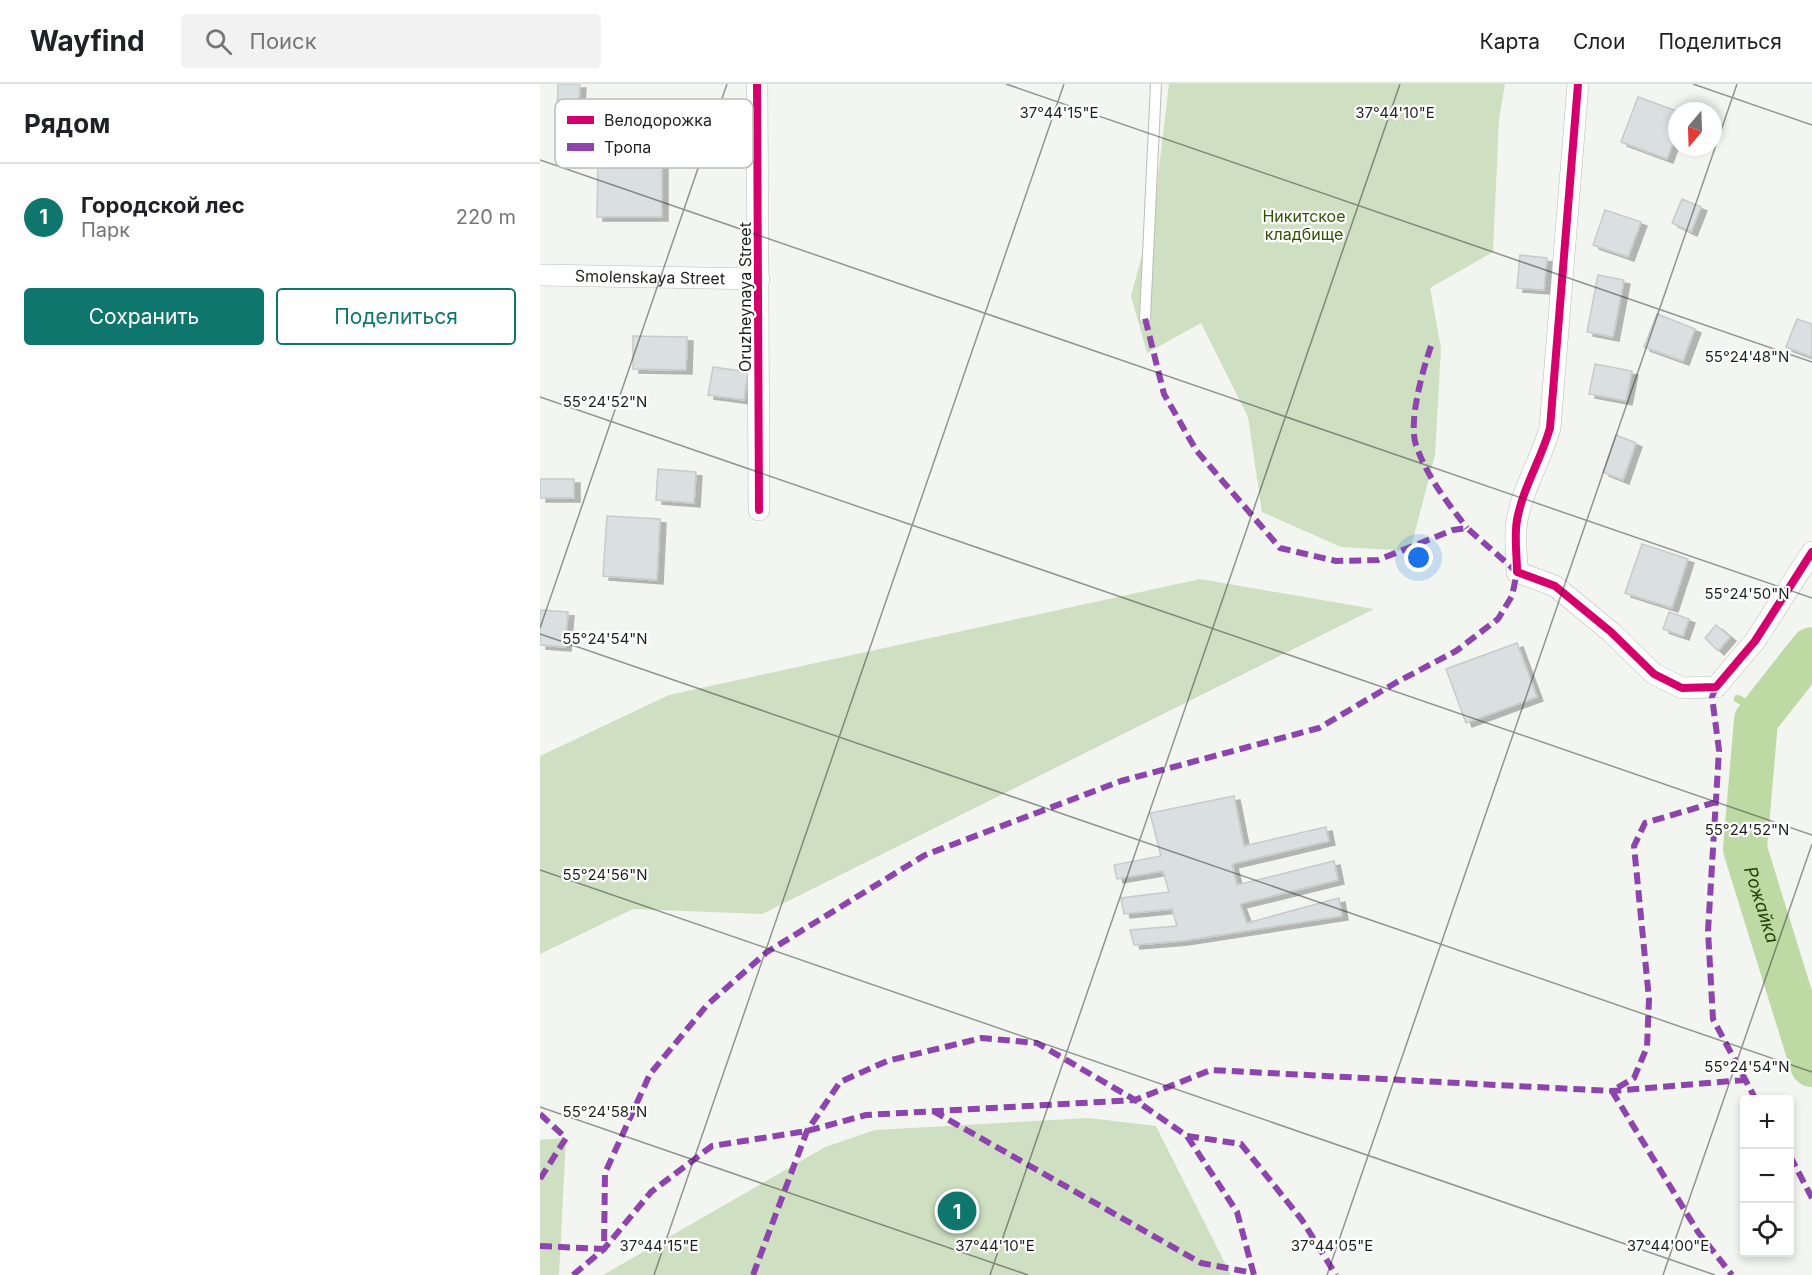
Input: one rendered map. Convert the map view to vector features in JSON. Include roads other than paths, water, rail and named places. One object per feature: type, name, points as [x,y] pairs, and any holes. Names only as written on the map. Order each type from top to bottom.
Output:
[{"type":"street","name":"Oruzheynaya Street","points":[[757,84],[759,510]]},
{"type":"street","points":[[1578,84],[1550,428],[1542,457],[1529,478],[1516,522],[1517,572],[1555,586],[1611,632],[1654,674],[1682,688],[1716,687],[1755,641],[1812,552]]},
{"type":"street","name":"Smolenskaya Street","points":[[540,275],[759,279]]},
{"type":"lane","points":[[1144,318],[1156,84]]},
{"type":"waterway","name":"Рожайка","points":[[1812,649],[1756,720],[1745,849],[1812,1065]]},
{"type":"waterway","points":[[1738,699],[1751,706],[1756,720]]},
{"type":"place","name":"Городской лес","points":[[957,1211]]},
{"type":"park label","name":"Никитское кладбище","points":[[1304,225]]}]
